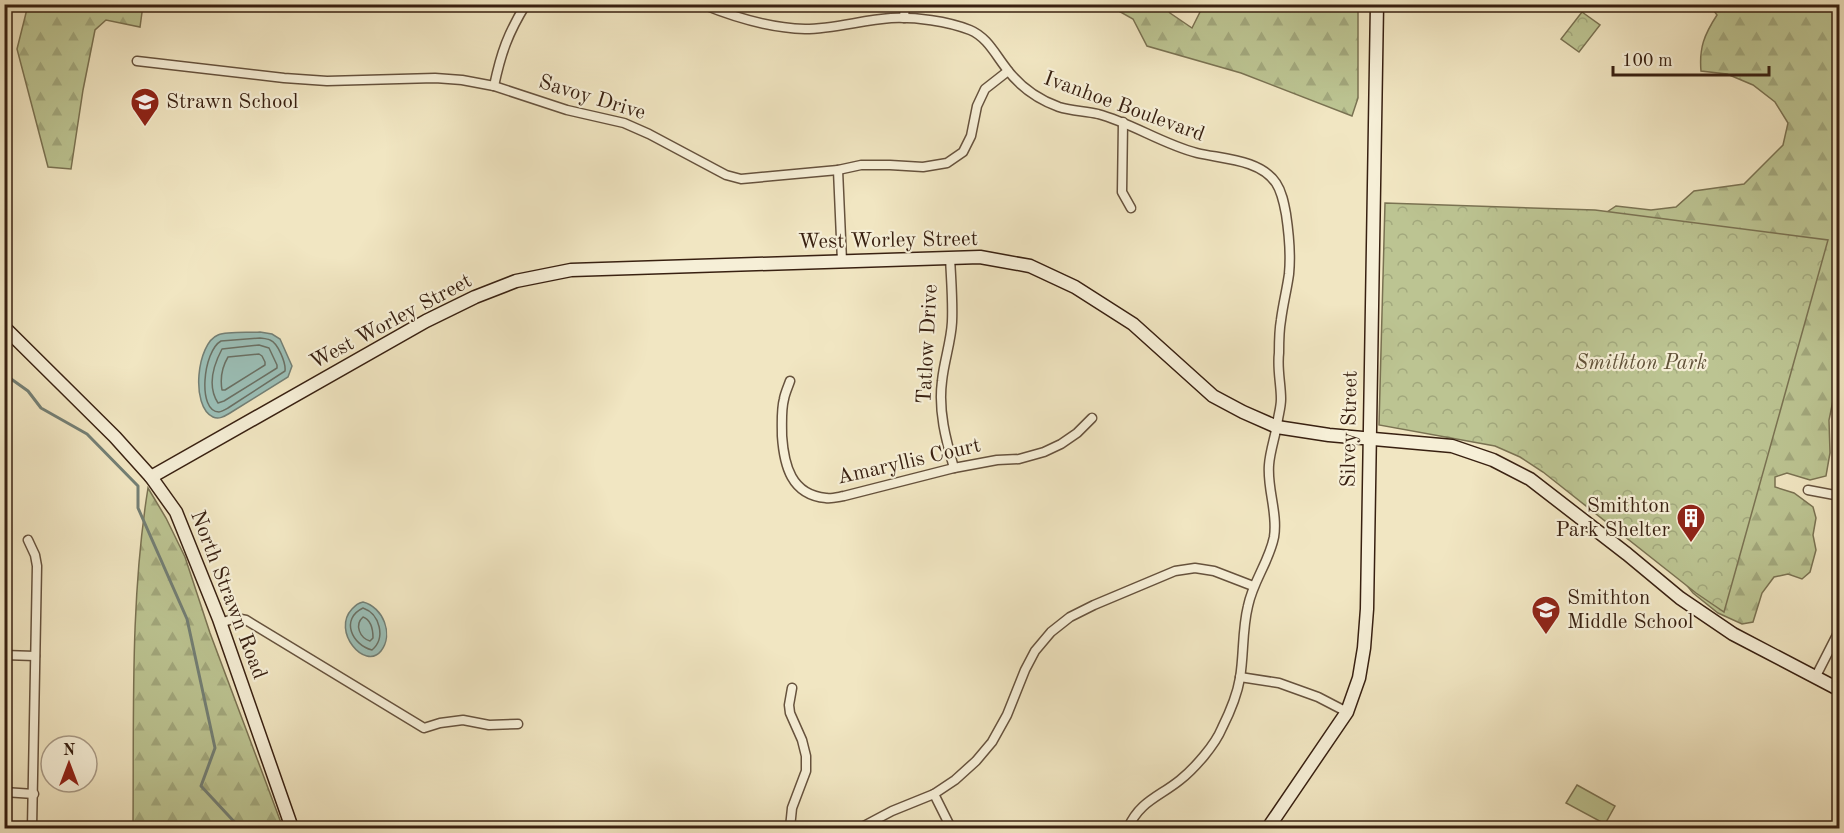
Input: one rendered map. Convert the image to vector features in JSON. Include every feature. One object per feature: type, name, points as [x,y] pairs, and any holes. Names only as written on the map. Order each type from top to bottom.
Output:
[{"type":"street","points":[[495,86],[500,58],[508,35],[526,4]]},
{"type":"street","name":"Ivanhoe Boulevard","points":[[702,4],[753,22],[781,27],[808,29],[839,27],[889,18],[904,18],[928,20],[969,30],[982,36],[1027,91],[1044,101],[1123,122],[1186,150],[1260,169],[1274,181],[1283,198],[1289,234],[1289,270],[1281,320],[1277,369],[1281,399],[1269,461],[1268,482],[1275,518],[1274,535],[1269,554],[1253,586],[1244,627],[1240,677],[1234,702],[1220,734],[1196,765],[1180,780],[1142,806],[1128,828]]},
{"type":"street","points":[[904,18],[905,4]]},
{"type":"street","name":"Silvey Street","points":[[1268,828],[1347,712],[1359,678],[1364,648],[1367,609],[1377,4]]},
{"type":"street","name":"Savoy Drive","points":[[137,61],[284,78],[337,81],[435,78],[495,86],[567,110],[624,123],[726,175],[741,179],[838,170],[861,165],[923,167],[947,163],[963,152],[971,136],[977,106],[985,89],[1008,70]]},
{"type":"street","points":[[1123,122],[1122,192],[1131,208]]},
{"type":"street","points":[[838,170],[842,261]]},
{"type":"street","name":"Tatlow Drive","points":[[950,257],[952,322],[942,381],[941,402],[943,426],[954,468]]},
{"type":"street","name":"West Worley Street","points":[[152,477],[426,321],[516,281],[571,270],[980,257],[1030,266],[1075,287],[1133,324],[1213,396],[1277,427],[1320,434],[1452,446],[1493,460],[1530,479],[1628,554],[1680,598],[1733,634],[1839,690]]},
{"type":"street","name":"North Strawn Road","points":[[4,327],[115,437],[152,477],[176,512],[220,623],[292,828]]},
{"type":"street","name":"Amaryllis Court","points":[[790,381],[783,400],[782,426],[784,456],[788,473],[798,486],[811,495],[826,498],[844,496],[954,468],[997,460],[1019,459],[1044,452],[1077,433],[1092,418]]},
{"type":"street","points":[[1808,490],[1839,496]]},
{"type":"street","points":[[28,540],[37,566],[32,828]]},
{"type":"street","points":[[860,828],[892,811],[934,794],[976,761],[992,742],[1007,715],[1035,651],[1051,632],[1070,617],[1175,572],[1195,568],[1215,571],[1253,586]]},
{"type":"street","points":[[220,623],[236,618],[246,620],[424,728],[463,720],[489,726],[518,724]]},
{"type":"street","points":[[1815,678],[1839,629]]},
{"type":"street","points":[[4,655],[35,656]]},
{"type":"street","points":[[1240,677],[1279,683],[1318,697],[1347,712]]},
{"type":"street","points":[[790,828],[792,808],[806,771],[806,756],[802,740],[790,713],[792,688]]},
{"type":"street","points":[[4,792],[34,794]]},
{"type":"street","points":[[934,794],[951,828]]},
{"type":"green space","points":[[28,5],[143,5],[140,27],[106,20],[95,30],[71,169],[48,167],[17,49]]},
{"type":"green space","points":[[1108,5],[1164,5],[1170,13],[1192,28],[1202,5],[1358,5],[1358,98],[1352,116],[1241,73],[1147,46],[1133,19]]},
{"type":"green space","points":[[1678,5],[1839,5],[1839,389],[1835,391],[1829,420],[1830,453],[1826,476],[1810,480],[1787,473],[1775,477],[1775,487],[1794,493],[1813,507],[1816,518],[1813,535],[1816,550],[1810,572],[1802,579],[1788,574],[1774,577],[1762,593],[1753,622],[1742,624],[1718,613],[1693,593],[1680,577],[1598,218],[1616,206],[1651,210],[1676,207],[1694,191],[1744,184],[1783,145],[1788,123],[1775,102],[1753,85],[1727,74],[1701,71],[1703,42],[1717,15],[1712,8]]},
{"type":"green space","points":[[1582,12],[1600,25],[1579,52],[1561,39]]},
{"type":"green space","name":"Smithton Park","points":[[1385,203],[1595,210],[1828,240],[1724,612],[1696,593],[1543,472],[1520,457],[1495,446],[1379,425]]},
{"type":"green space","points":[[148,488],[185,557],[210,633],[283,828],[133,828],[133,700],[136,615],[138,572]]},
{"type":"green space","points":[[1577,785],[1615,806],[1605,824],[1566,803]]},
{"type":"water","points":[[260,332],[272,334],[280,339],[292,366],[288,377],[226,415],[220,418],[213,417],[206,411],[201,401],[199,388],[201,362],[205,350],[211,340],[218,335]]},
{"type":"water","points":[[363,602],[376,609],[386,629],[385,644],[374,656],[367,656],[359,652],[353,646],[345,628],[352,609]]},
{"type":"waterway","points":[[4,371],[7,376],[28,391],[41,408],[87,434],[138,486],[138,508],[187,619],[215,748],[201,786],[240,828]]},
{"type":"place","name":"Strawn School","points":[[145,128]]},
{"type":"place","name":"Smithton Park Shelter","points":[[1691,544]]},
{"type":"place","name":"Smithton Middle School","points":[[1546,636]]}]
